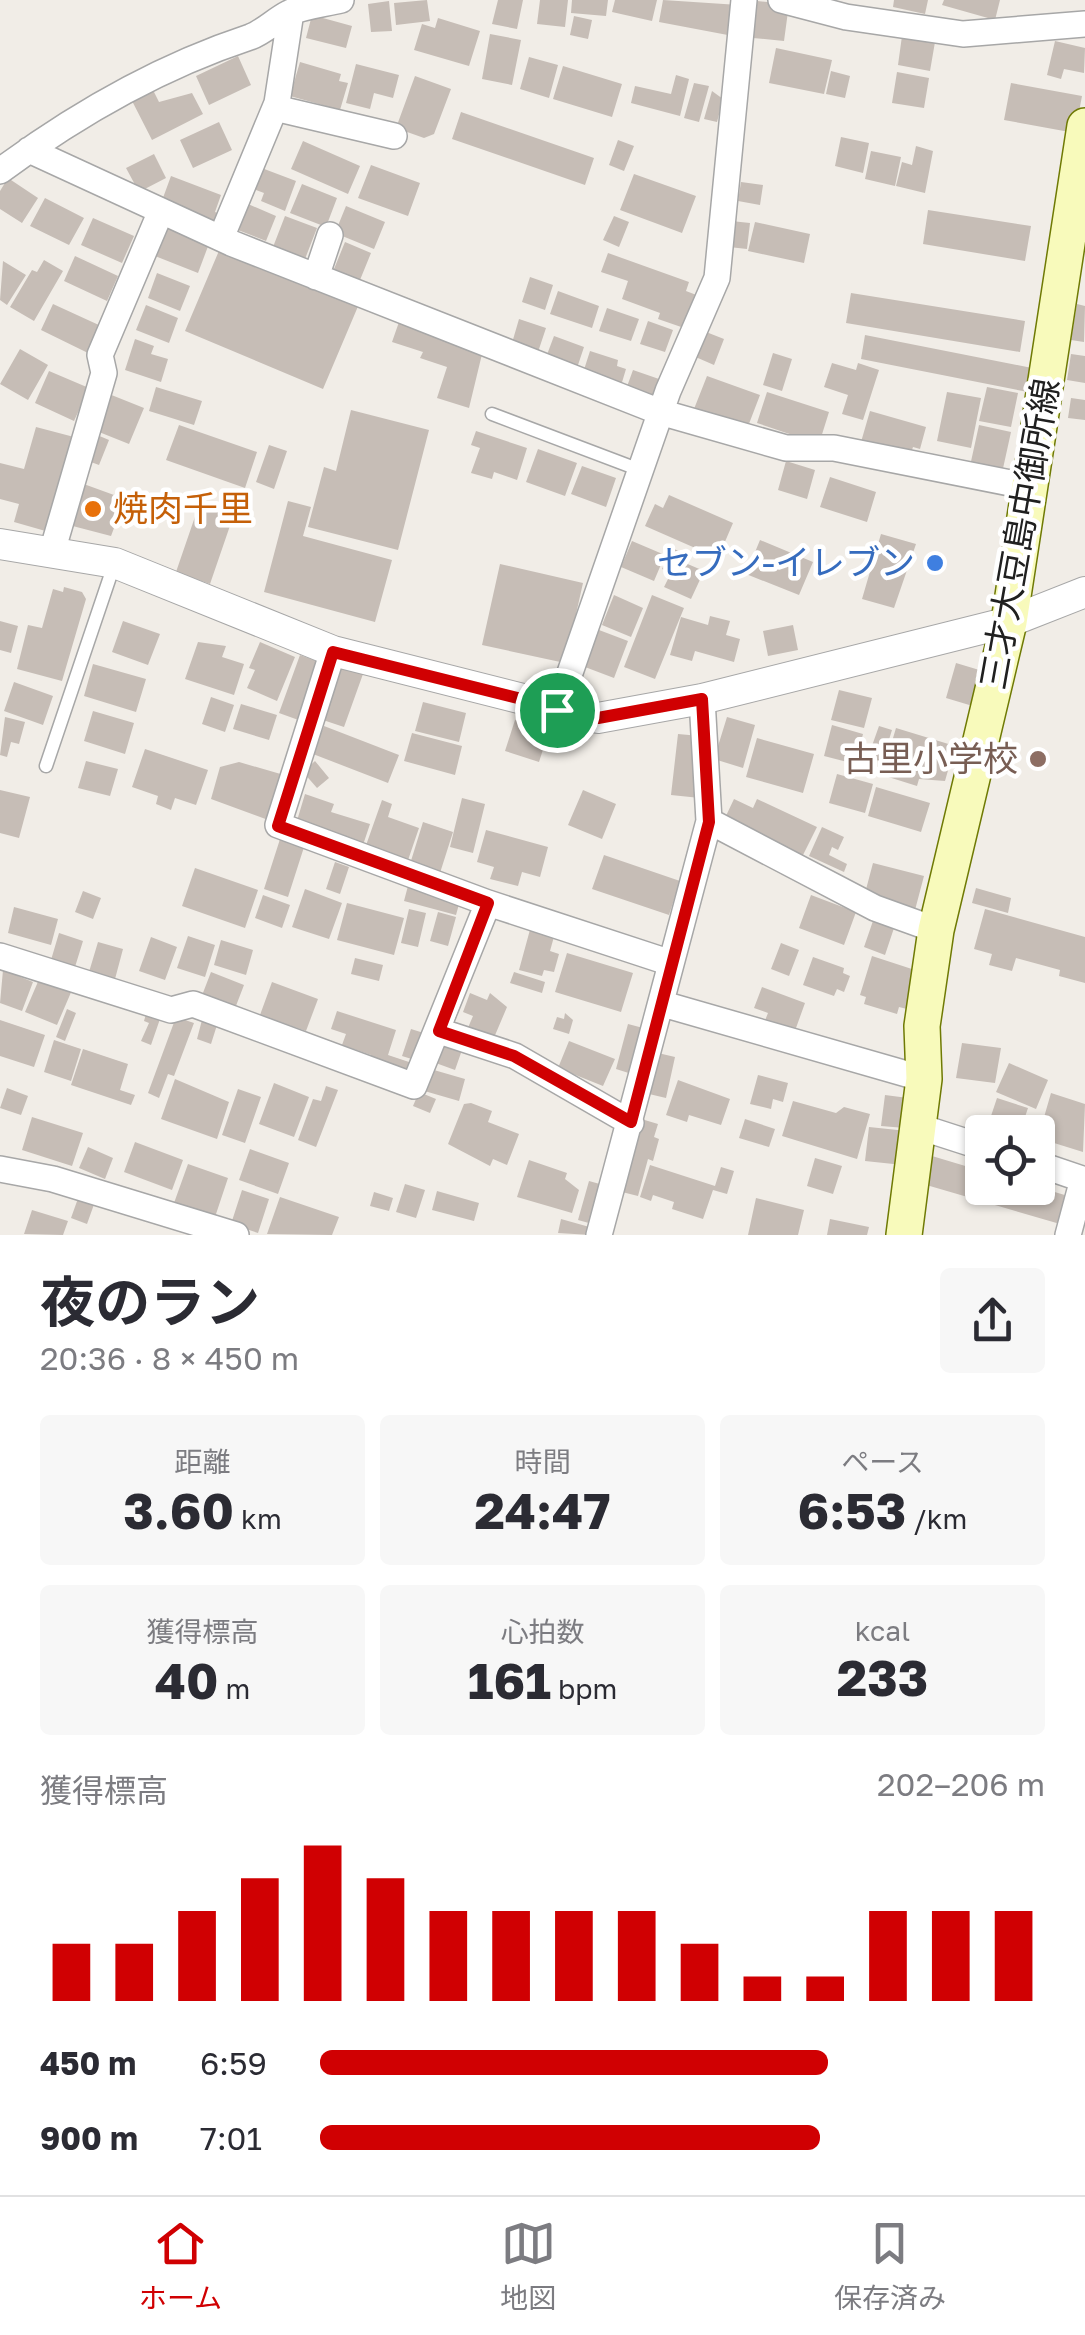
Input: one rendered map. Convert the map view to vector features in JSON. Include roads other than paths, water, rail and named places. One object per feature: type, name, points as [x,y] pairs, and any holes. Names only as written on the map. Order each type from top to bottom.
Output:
[{"type":"main road","name":"三才大豆島中御所線","points":[[904,1235],[924,1080],[922,1026],[936,930],[1009,622],[1085,126]]},
{"type":"street","points":[[0,171],[88,110],[222,43],[253,36],[291,12],[341,0]]},
{"type":"street","points":[[557,710],[660,412],[717,278],[723,249],[744,0]]},
{"type":"street","points":[[781,0],[846,17],[963,34],[1085,24]]},
{"type":"street","points":[[221,238],[275,108],[291,12]]},
{"type":"street","points":[[275,108],[394,136]]},
{"type":"street","points":[[30,150],[221,238],[660,412],[786,448],[834,448],[1030,487]]},
{"type":"street","points":[[52,552],[104,373],[100,355],[161,211]]},
{"type":"street","points":[[316,277],[330,235]]},
{"type":"street","points":[[0,544],[115,563],[333,652],[598,718],[702,699],[1009,622],[1085,592]]},
{"type":"street","points":[[333,652],[278,826],[488,903],[671,963]]},
{"type":"street","points":[[599,1235],[664,1004],[671,963],[709,822],[702,699]]},
{"type":"street","points":[[709,822],[875,908],[936,930]]},
{"type":"street","points":[[0,956],[171,1010],[193,1004],[414,1086],[488,903]]},
{"type":"street","points":[[664,1004],[924,1080]]},
{"type":"street","points":[[439,1031],[514,1056],[631,1122]]},
{"type":"street","points":[[917,1126],[965,1142]]},
{"type":"street","points":[[0,1169],[53,1179],[236,1235]]},
{"type":"street","points":[[1055,1170],[1084,1179],[1068,1235]]},
{"type":"lane","points":[[492,414],[640,470]]},
{"type":"lane","points":[[46,766],[115,563]]},
{"type":"place","name":"焼肉千里","points":[[93,509]]},
{"type":"place","name":"セブン-イレブン","points":[[935,563]]},
{"type":"place","name":"古里小学校","points":[[1038,759]]}]
